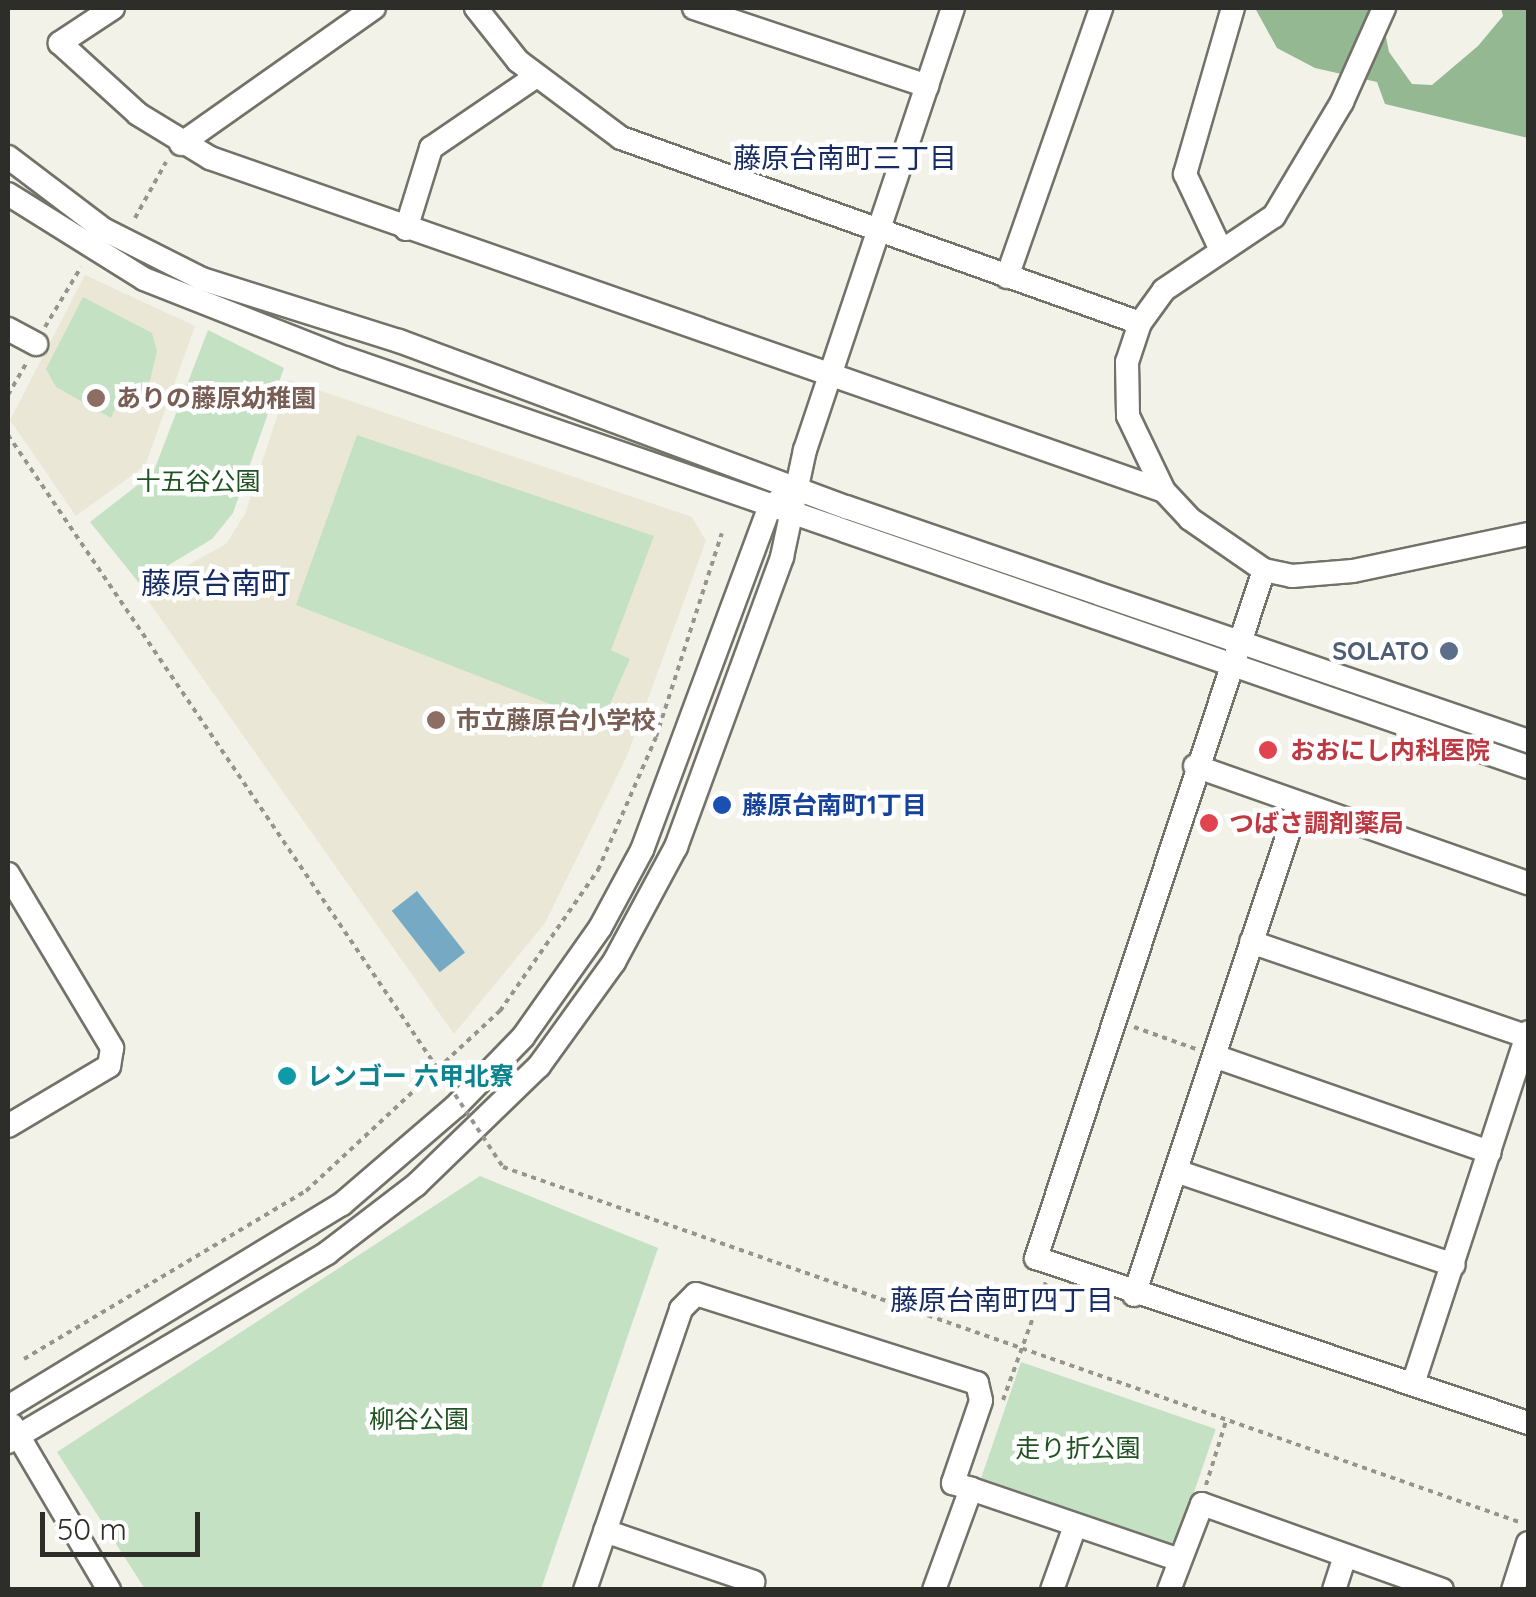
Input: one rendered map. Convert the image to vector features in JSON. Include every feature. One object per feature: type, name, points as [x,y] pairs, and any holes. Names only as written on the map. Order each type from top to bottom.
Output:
[{"type":"street","points":[[113,8],[60,44],[102,86],[182,144],[406,228],[1164,491]]},
{"type":"street","points":[[182,144],[374,8]]},
{"type":"street","points":[[476,8],[535,76],[621,138],[878,233],[1140,323]]},
{"type":"street","points":[[694,8],[927,86]]},
{"type":"street","points":[[109,1590],[11,1432],[327,1253],[416,1185],[538,1066],[614,962],[656,890],[713,752],[794,516],[794,488],[828,376],[954,8]]},
{"type":"street","points":[[1007,278],[1100,8]]},
{"type":"street","points":[[1220,248],[1185,174],[1233,8]]},
{"type":"street","points":[[1384,8],[1290,196],[1255,234],[1220,248],[1164,290],[1140,323],[1123,396],[1164,491],[1190,519],[1264,570],[1318,576],[1528,534]]},
{"type":"street","points":[[406,228],[431,148],[535,76]]},
{"type":"street","points":[[8,158],[103,229],[202,280],[399,342],[794,488],[1528,742]]},
{"type":"street","points":[[8,194],[91,251],[144,279],[345,358],[1528,768]]},
{"type":"street","points":[[8,329],[36,344]]},
{"type":"street","points":[[8,1407],[342,1204],[456,1106],[524,1037],[600,928],[642,850],[769,508],[794,488]]},
{"type":"street","points":[[1264,570],[1195,766],[1036,1258],[1134,1295],[1528,1423]]},
{"type":"street","points":[[1195,766],[1528,883]]},
{"type":"street","points":[[1134,1295],[1298,804]]},
{"type":"street","points":[[8,874],[112,1048],[109,1066],[8,1126]]},
{"type":"street","points":[[1250,942],[1528,1035],[1413,1384]]},
{"type":"street","points":[[1214,1056],[1490,1152]]},
{"type":"street","points":[[1176,1170],[1453,1265]]},
{"type":"street","points":[[585,1590],[682,1309],[696,1294],[978,1383],[981,1401],[953,1483],[1180,1560]]},
{"type":"street","points":[[934,1590],[971,1489]]},
{"type":"street","points":[[1169,1590],[1202,1504],[1442,1590]]},
{"type":"street","points":[[1052,1590],[1075,1526]]},
{"type":"street","points":[[605,1531],[754,1582]]},
{"type":"street","points":[[1512,1590],[1528,1543]]},
{"type":"street","points":[[1334,1590],[1345,1556]]},
{"type":"path","points":[[136,218],[182,144]]},
{"type":"path","points":[[8,395],[91,251]]},
{"type":"path","points":[[8,435],[504,1167],[1227,1416],[1528,1525]]},
{"type":"path","points":[[24,1358],[306,1191],[442,1075],[510,998],[598,870],[656,737],[722,533]]},
{"type":"path","points":[[1114,1019],[1214,1056]]},
{"type":"path","points":[[997,1418],[1052,1264]]},
{"type":"path","points":[[1202,1504],[1227,1416]]},
{"type":"shaded area","name":"ありの藤原幼稚園","points":[[85,275],[195,326],[145,466],[76,516],[10,420]]},
{"type":"shaded area","name":"市立藤原台小学校","points":[[289,380],[692,517],[706,541],[627,756],[545,923],[454,1034],[141,591],[226,544],[245,514]]},
{"type":"green space","points":[[1255,8],[1395,8],[1384,27],[1389,52],[1412,84],[1432,85],[1478,46],[1503,16],[1501,8],[1528,8],[1528,138],[1385,104],[1377,82],[1315,68],[1277,48]]},
{"type":"green space","points":[[83,297],[152,333],[157,351],[150,381],[139,397],[122,392],[111,418],[56,387],[46,369]]},
{"type":"green space","name":"十五谷公園","points":[[208,330],[284,368],[233,513],[212,539],[139,583],[90,522],[153,473]]},
{"type":"green space","points":[[357,435],[654,536],[611,650],[630,659],[601,724],[296,605]]},
{"type":"green space","name":"柳谷公園","points":[[480,1176],[658,1248],[541,1589],[145,1589],[57,1452]]},
{"type":"green space","name":"走り折公園","points":[[1021,1362],[1216,1429],[1175,1548],[980,1481]]},
{"type":"water","points":[[417,891],[465,952],[440,972],[392,911]]},
{"type":"place","name":"ありの藤原幼稚園","points":[[96,398]]},
{"type":"place","name":"SOLATO","points":[[1449,651]]},
{"type":"place","name":"市立藤原台小学校","points":[[436,720]]},
{"type":"place","name":"おおにし内科医院","points":[[1268,750]]},
{"type":"place","name":"藤原台南町1丁目","points":[[722,805]]},
{"type":"place","name":"つばさ調剤薬局","points":[[1209,823]]},
{"type":"place","name":"レンゴー 六甲北寮","points":[[287,1076]]},
{"type":"district","name":"藤原台南町三丁目","points":[[845,158]]},
{"type":"district","name":"藤原台南町","points":[[216,583]]},
{"type":"district","name":"藤原台南町四丁目","points":[[1002,1300]]}]
